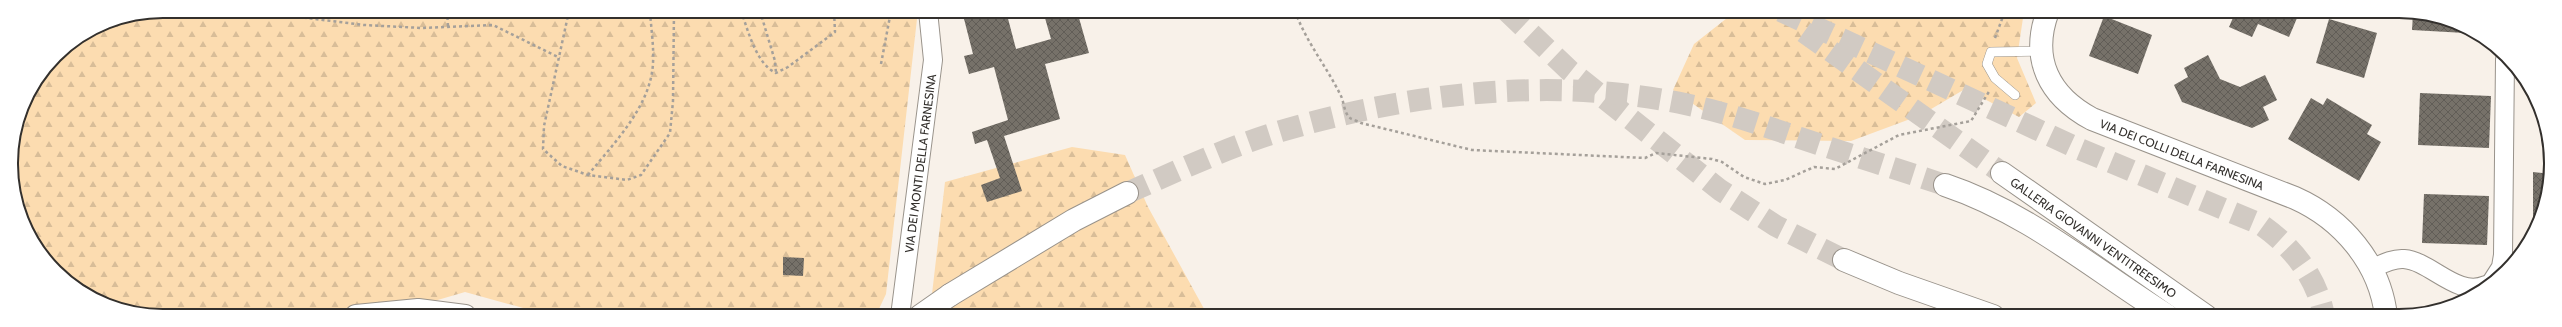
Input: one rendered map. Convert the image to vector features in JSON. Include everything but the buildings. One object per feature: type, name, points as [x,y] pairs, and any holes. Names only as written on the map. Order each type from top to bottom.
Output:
[{"type":"main road","name":"VIA DEI COLLI DELLA FARNESINA","points":[[2046,18],[2042,28],[2041,51],[2047,74],[2054,89],[2077,110],[2103,124],[2295,198],[2316,208],[2343,230],[2371,269],[2379,287],[2384,309]]},
{"type":"main road","name":"GALLERIA GIOVANNI VENTITREESIMO","points":[[2002,173],[2196,309]]},
{"type":"main road","points":[[1945,185],[1991,202],[2031,224],[2158,309]]},
{"type":"main road","points":[[930,309],[950,295],[1074,220],[1127,193]]},
{"type":"main road","points":[[1844,260],[1899,283],[1973,309]]},
{"type":"main road","points":[[1899,283],[1945,309]]},
{"type":"street","name":"VIA DEI MONTI DELLA FARNESINA","points":[[901,309],[933,60],[929,18]]},
{"type":"street","points":[[2501,266],[2503,256],[2505,65]]},
{"type":"street","points":[[2371,269],[2395,260],[2408,260],[2458,284],[2474,287]]},
{"type":"street","points":[[938,309],[950,295]]},
{"type":"lane","points":[[2015,95],[1995,78],[1986,64],[1991,52],[2041,51]]},
{"type":"path","points":[[307,18],[364,25],[493,25],[560,58]]},
{"type":"path","points":[[447,18],[448,26]]},
{"type":"path","points":[[568,18],[544,126],[543,148],[562,166],[588,175],[627,180],[641,175],[670,133],[673,101],[674,18]]},
{"type":"path","points":[[588,175],[619,136],[643,100],[653,64],[650,18]]},
{"type":"path","points":[[744,18],[757,52],[768,69],[776,73]]},
{"type":"path","points":[[762,18],[775,61],[776,73]]},
{"type":"path","points":[[776,73],[788,67],[835,32],[834,18]]},
{"type":"path","points":[[881,64],[890,18]]},
{"type":"path","points":[[1298,18],[1305,35],[1344,103],[1346,112],[1350,118],[1362,123],[1472,150],[1645,158],[1656,152],[1712,159],[1722,162],[1744,177],[1765,184],[1785,180],[1814,167],[1835,169],[1899,135],[1971,121],[1995,78]]},
{"type":"path","points":[[1991,52],[2003,18]]},
{"type":"green space","points":[[154,18],[917,19],[886,294],[879,309],[527,309],[465,292],[407,309],[154,309],[126,304],[108,298],[91,290],[75,279],[54,259],[37,236],[29,219],[19,182],[18,154],[23,126],[29,108],[37,91],[48,75],[75,48],[91,37],[108,29],[126,23]]},
{"type":"green space","points":[[1727,18],[2023,18],[2017,58],[2036,103],[2019,117],[1965,89],[1921,115],[1851,141],[1745,140],[1673,90],[1694,44]]},
{"type":"green space","points":[[1072,147],[1125,155],[1148,207],[1204,309],[932,309],[932,294],[945,182]]},
{"type":"tunnel","points":[[1514,18],[1570,71],[1720,190],[1776,226],[1844,260]]},
{"type":"tunnel","points":[[1796,18],[2077,148],[2260,224],[2283,242],[2301,264],[2316,288],[2322,309]]},
{"type":"tunnel","points":[[1804,32],[2002,173]]},
{"type":"tunnel","points":[[1127,193],[1242,144],[1281,131],[1330,118],[1430,98],[1533,90],[1584,91],[1635,96],[1700,107],[1945,185]]}]
